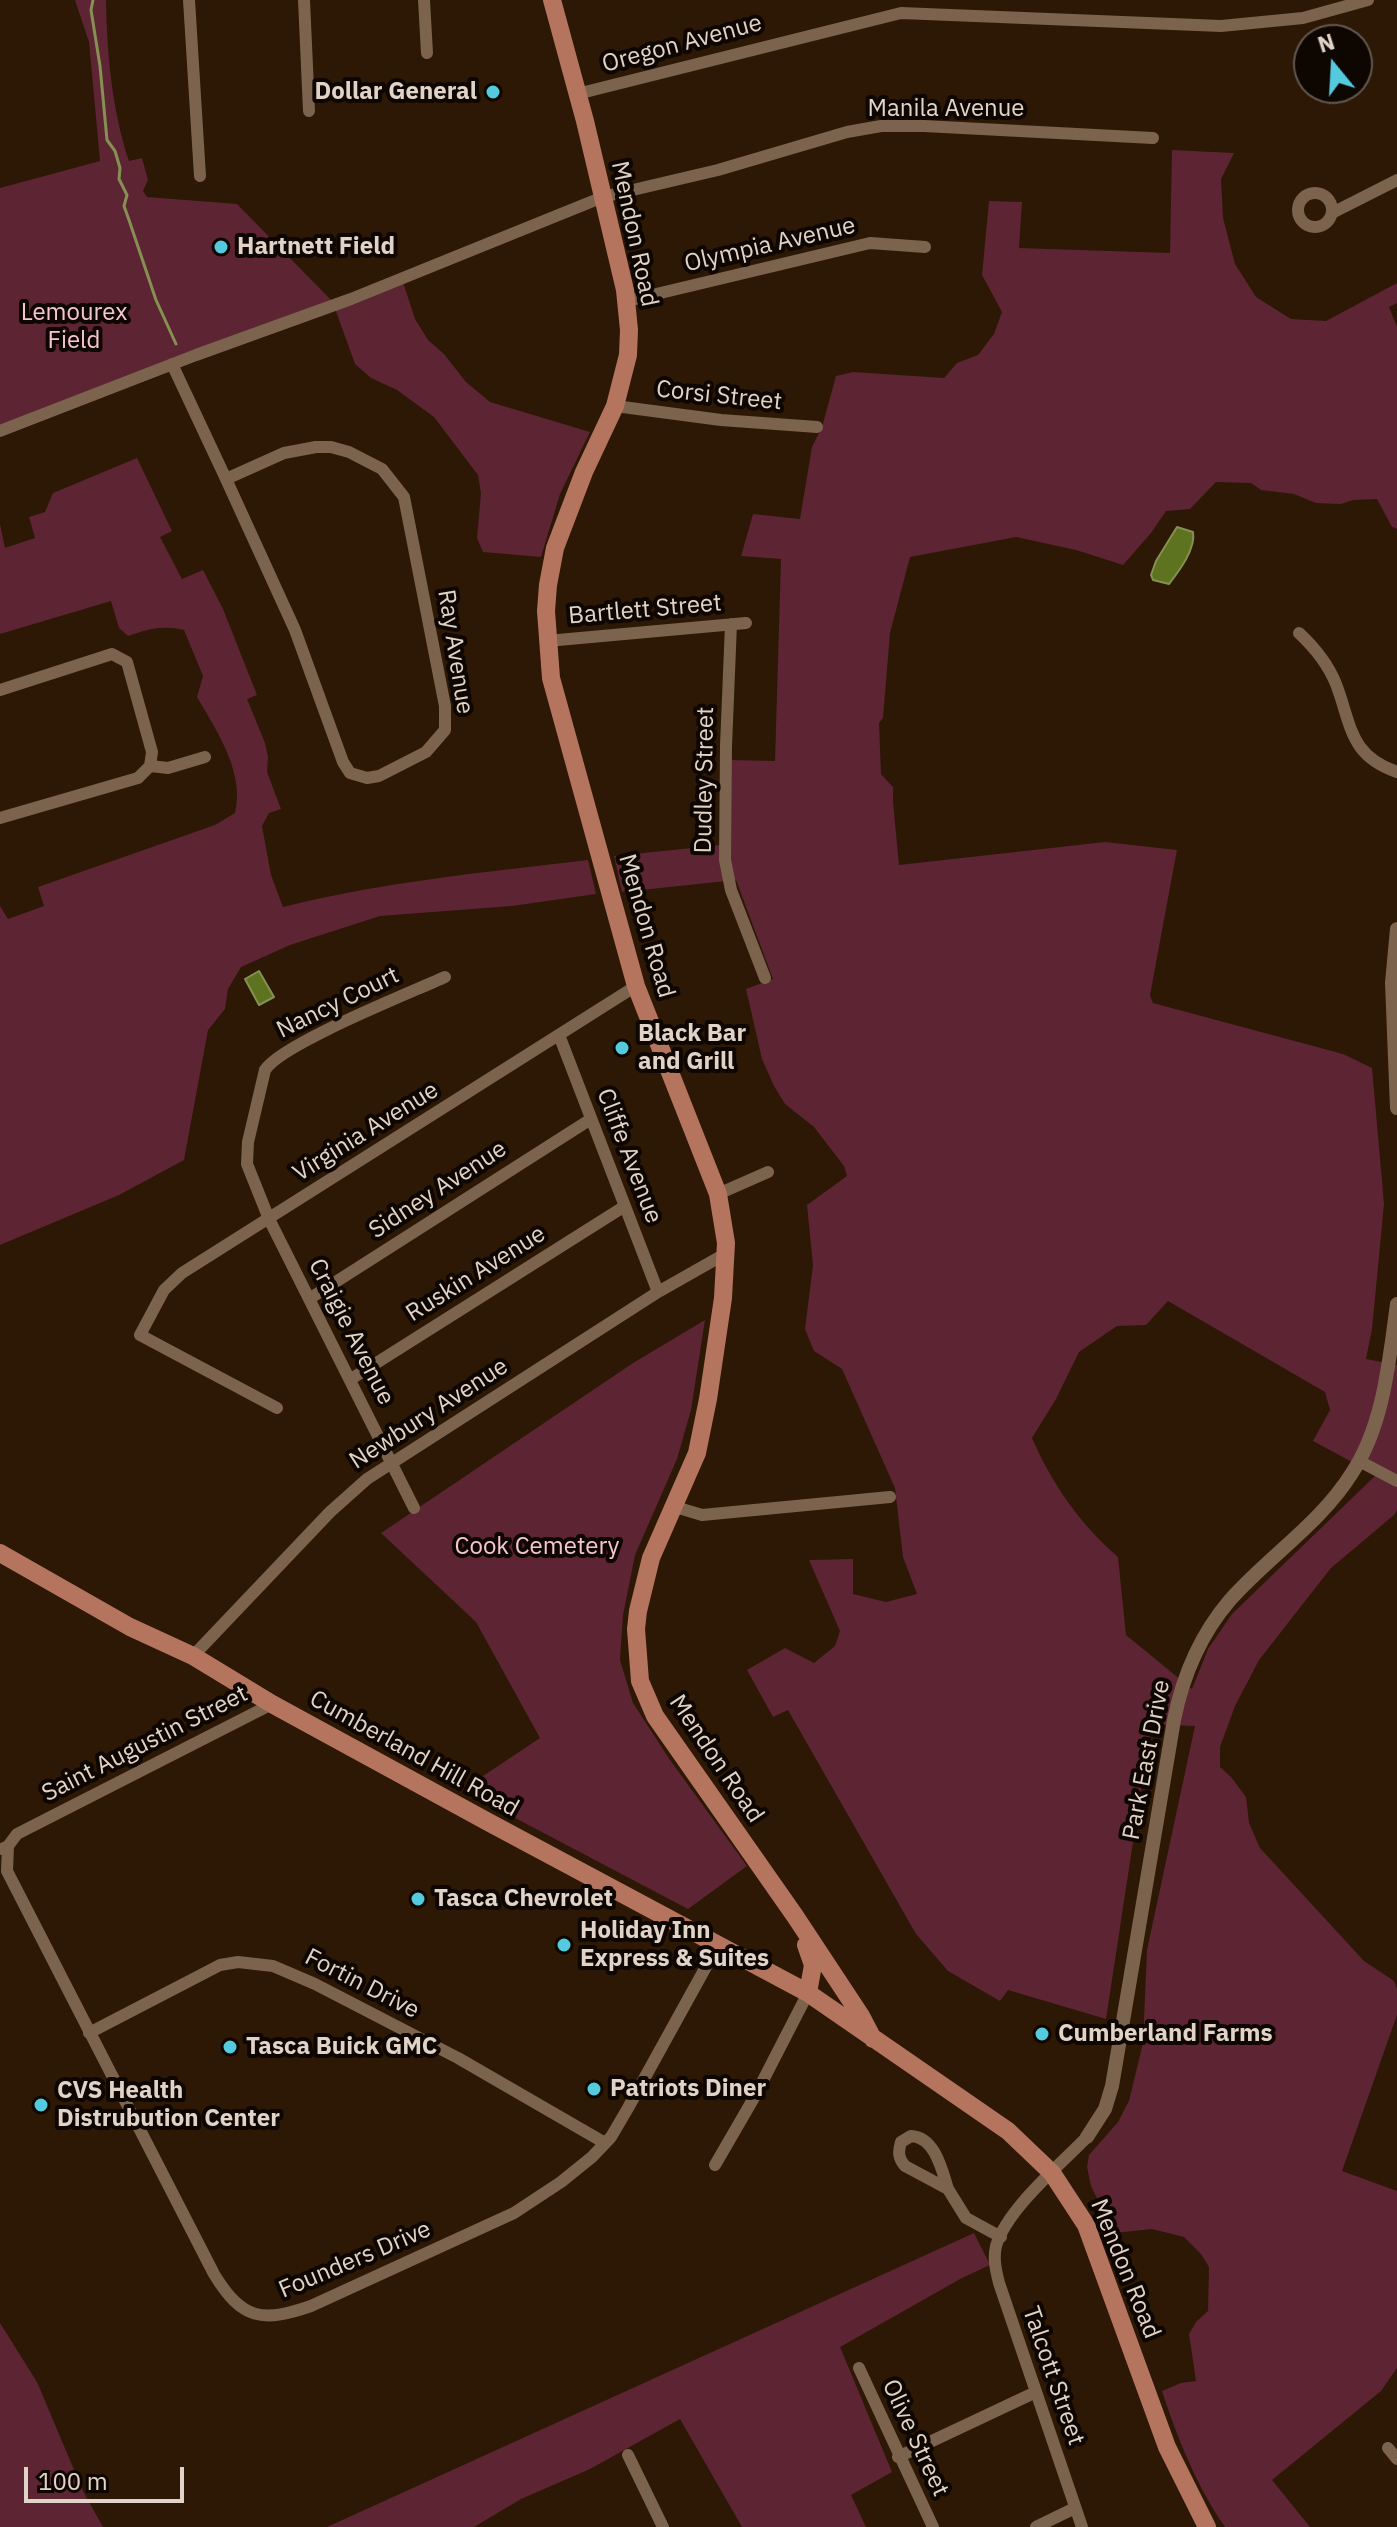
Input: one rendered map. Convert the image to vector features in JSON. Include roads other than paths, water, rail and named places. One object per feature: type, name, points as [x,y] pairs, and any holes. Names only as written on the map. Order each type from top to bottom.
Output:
[{"type":"main road","name":"Mendon Road","points":[[552,0],[627,301],[628,355],[615,406],[584,472],[555,548],[548,585],[547,641],[551,678],[636,986],[718,1194],[724,1225],[723,1298],[697,1453],[651,1558],[641,1594],[636,1629],[640,1681],[655,1716],[795,1916],[873,2039]]},
{"type":"main road","name":"Cumberland Hill Road","points":[[0,1553],[130,1627],[193,1656],[272,1704],[810,1995]]},
{"type":"main road","name":"Mendon Road","points":[[795,1916],[813,1965],[810,1995],[993,2120],[1052,2173],[1086,2225],[1167,2447],[1207,2527]]},
{"type":"main road","points":[[810,1995],[824,1975],[825,1963]]},
{"type":"street","points":[[189,0],[200,176]]},
{"type":"street","points":[[304,0],[309,111]]},
{"type":"street","points":[[424,0],[427,53]]},
{"type":"street","name":"Oregon Avenue","points":[[577,94],[901,13],[1221,26],[1303,18],[1368,0]]},
{"type":"street","name":"Manila Avenue","points":[[0,431],[351,299],[603,197],[718,170],[856,130],[881,126],[1153,138]]},
{"type":"street","points":[[1334,212],[1397,180]]},
{"type":"street","name":"Olympia Avenue","points":[[627,301],[870,243],[925,247]]},
{"type":"street","name":"Ray Avenue","points":[[172,364],[295,630],[346,768],[355,776],[367,778],[393,770],[426,752],[445,730],[445,706],[409,511],[398,487],[382,469],[349,452],[331,447],[284,453],[226,479]]},
{"type":"street","name":"Corsi Street","points":[[615,406],[721,420],[817,427]]},
{"type":"street","name":"Bartlett Street","points":[[547,641],[746,623]]},
{"type":"street","name":"Dudley Street","points":[[731,624],[725,860],[731,890],[765,978]]},
{"type":"street","points":[[1299,633],[1316,650],[1329,671],[1349,725],[1364,753],[1377,765],[1397,772]]},
{"type":"street","points":[[0,690],[112,654],[127,662],[152,752],[150,766],[138,778],[0,818]]},
{"type":"street","points":[[150,766],[168,768],[205,757]]},
{"type":"street","points":[[1397,929],[1392,983],[1397,1108]]},
{"type":"street","name":"Nancy Court","points":[[269,1219],[246,1159],[265,1070],[270,1062],[294,1047],[445,977]]},
{"type":"street","name":"Virginia Avenue","points":[[277,1408],[140,1335],[170,1282],[636,986]]},
{"type":"street","name":"Cliffe Avenue","points":[[559,1035],[658,1292]]},
{"type":"street","name":"Sidney Avenue","points":[[309,1299],[591,1119]]},
{"type":"street","points":[[718,1194],[768,1172]]},
{"type":"street","name":"Ruskin Avenue","points":[[351,1379],[625,1206]]},
{"type":"street","name":"Craigie Avenue","points":[[269,1219],[414,1508]]},
{"type":"street","name":"Newbury Avenue","points":[[193,1656],[351,1492],[392,1462],[658,1292],[725,1254]]},
{"type":"street","name":"Park East Drive","points":[[1052,2173],[1087,2137],[1105,2109],[1112,2086],[1174,1720],[1190,1665],[1208,1630],[1231,1600],[1321,1512],[1359,1461],[1377,1416],[1397,1304]]},
{"type":"street","points":[[1359,1461],[1397,1481]]},
{"type":"street","points":[[672,1506],[702,1515],[890,1497]]},
{"type":"street","name":"Saint Augustin Street","points":[[4,1848],[17,1834],[272,1704]]},
{"type":"street","name":"Founders Drive","points":[[4,1848],[7,1871],[222,2286],[240,2306],[261,2316],[285,2315],[311,2306],[499,2221],[561,2182],[605,2143],[628,2108],[718,1945]]},
{"type":"street","name":"Fortin Drive","points":[[89,2033],[220,1965],[238,1962],[273,1966],[315,1984],[458,2058],[605,2143]]},
{"type":"street","points":[[715,2165],[810,1995]]},
{"type":"street","points":[[948,2189],[900,2161],[898,2152],[901,2142],[911,2136],[921,2137],[928,2143],[942,2169],[948,2189],[966,2218],[1001,2237]]},
{"type":"street","name":"Talcott Street","points":[[1052,2173],[1009,2217],[994,2261],[1082,2527]]},
{"type":"street","name":"Olive Street","points":[[859,2368],[933,2527]]},
{"type":"street","points":[[898,2457],[1036,2392]]},
{"type":"street","points":[[1388,2448],[1397,2459]]},
{"type":"street","points":[[628,2455],[663,2527]]},
{"type":"street","points":[[1036,2527],[1075,2508]]},
{"type":"waterway","points":[[93,0],[91,10],[107,140],[115,151],[120,168],[119,179],[127,195],[124,206],[156,300],[176,344]]},
{"type":"place","name":"Dollar General","points":[[493,92]]},
{"type":"place","name":"Hartnett Field","points":[[221,247]]},
{"type":"place","name":"Black Bar and Grill","points":[[622,1048]]},
{"type":"place","name":"Tasca Chevrolet","points":[[418,1899]]},
{"type":"place","name":"Holiday Inn Express & Suites","points":[[564,1945]]},
{"type":"place","name":"Cumberland Farms","points":[[1042,2034]]},
{"type":"place","name":"Tasca Buick GMC","points":[[230,2047]]},
{"type":"place","name":"Patriots Diner","points":[[594,2089]]},
{"type":"place","name":"CVS Health Distrubution Center","points":[[41,2105]]},
{"type":"park label","name":"Lemourex Field","points":[[74,327]]},
{"type":"park label","name":"Cook Cemetery","points":[[537,1547]]}]
